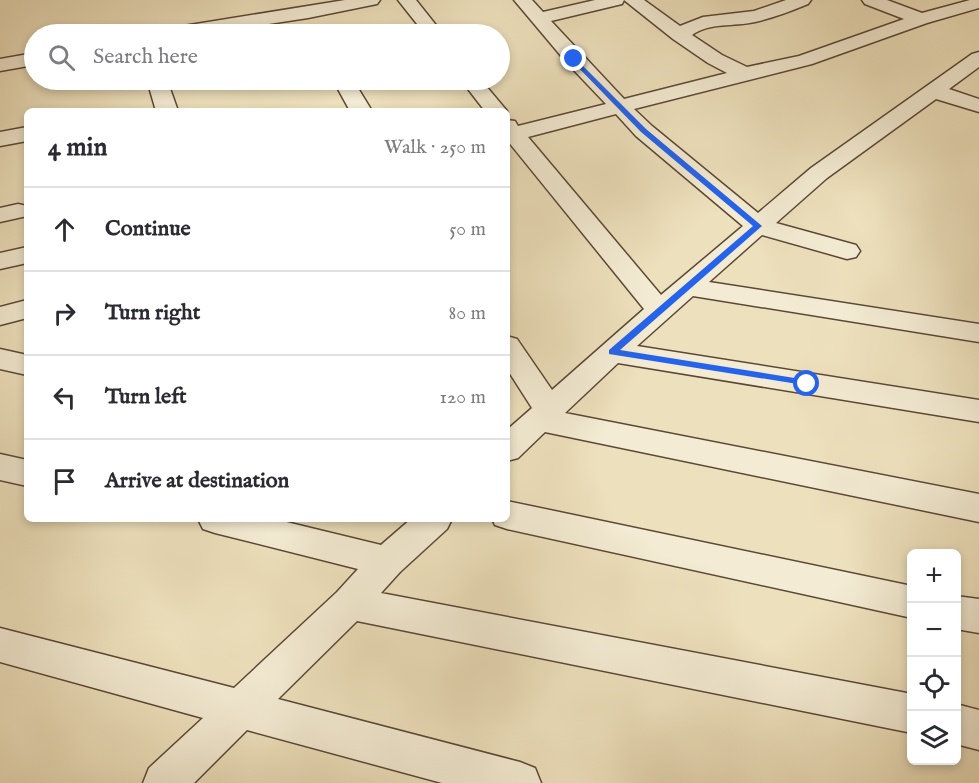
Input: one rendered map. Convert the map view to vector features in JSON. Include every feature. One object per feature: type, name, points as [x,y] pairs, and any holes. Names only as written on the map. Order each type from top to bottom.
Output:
[{"type":"street","points":[[220,24],[304,7],[371,0]]},
{"type":"street","points":[[407,0],[426,24]]},
{"type":"street","points":[[522,0],[574,59],[644,131],[758,226],[847,251]]},
{"type":"street","points":[[539,19],[616,0]]},
{"type":"street","points":[[633,0],[715,59],[745,74]]},
{"type":"street","points":[[680,34],[688,26],[697,22],[746,19],[802,0]]},
{"type":"street","points":[[871,0],[921,20]]},
{"type":"street","points":[[660,310],[510,130],[621,107],[805,60],[921,20],[979,3]]},
{"type":"street","points":[[304,7],[313,24]]},
{"type":"street","points":[[510,446],[612,352],[819,173],[979,58]]},
{"type":"street","points":[[0,64],[24,60]]},
{"type":"street","points":[[159,90],[163,108]]},
{"type":"street","points":[[349,90],[359,108]]},
{"type":"street","points":[[479,90],[494,108]]},
{"type":"street","points":[[933,91],[979,106]]},
{"type":"street","points":[[0,138],[24,134]]},
{"type":"street","points":[[0,261],[24,256]]},
{"type":"street","points":[[687,287],[976,325]]},
{"type":"street","points":[[0,316],[24,310]]},
{"type":"street","points":[[510,352],[544,415],[979,508]]},
{"type":"street","points":[[612,352],[979,411]]},
{"type":"street","points":[[0,359],[24,364]]},
{"type":"street","points":[[0,467],[24,472]]},
{"type":"street","points":[[510,516],[907,601]]},
{"type":"street","points":[[227,522],[387,561]]},
{"type":"street","points":[[164,783],[350,603],[387,561],[432,522]]},
{"type":"street","points":[[350,603],[907,713]]},
{"type":"street","points":[[961,613],[979,616]]},
{"type":"street","points":[[0,645],[520,783]]},
{"type":"street","points":[[961,725],[979,730]]},
{"type":"route","points":[[574,59],[644,131],[758,226],[612,352],[807,384]]}]
